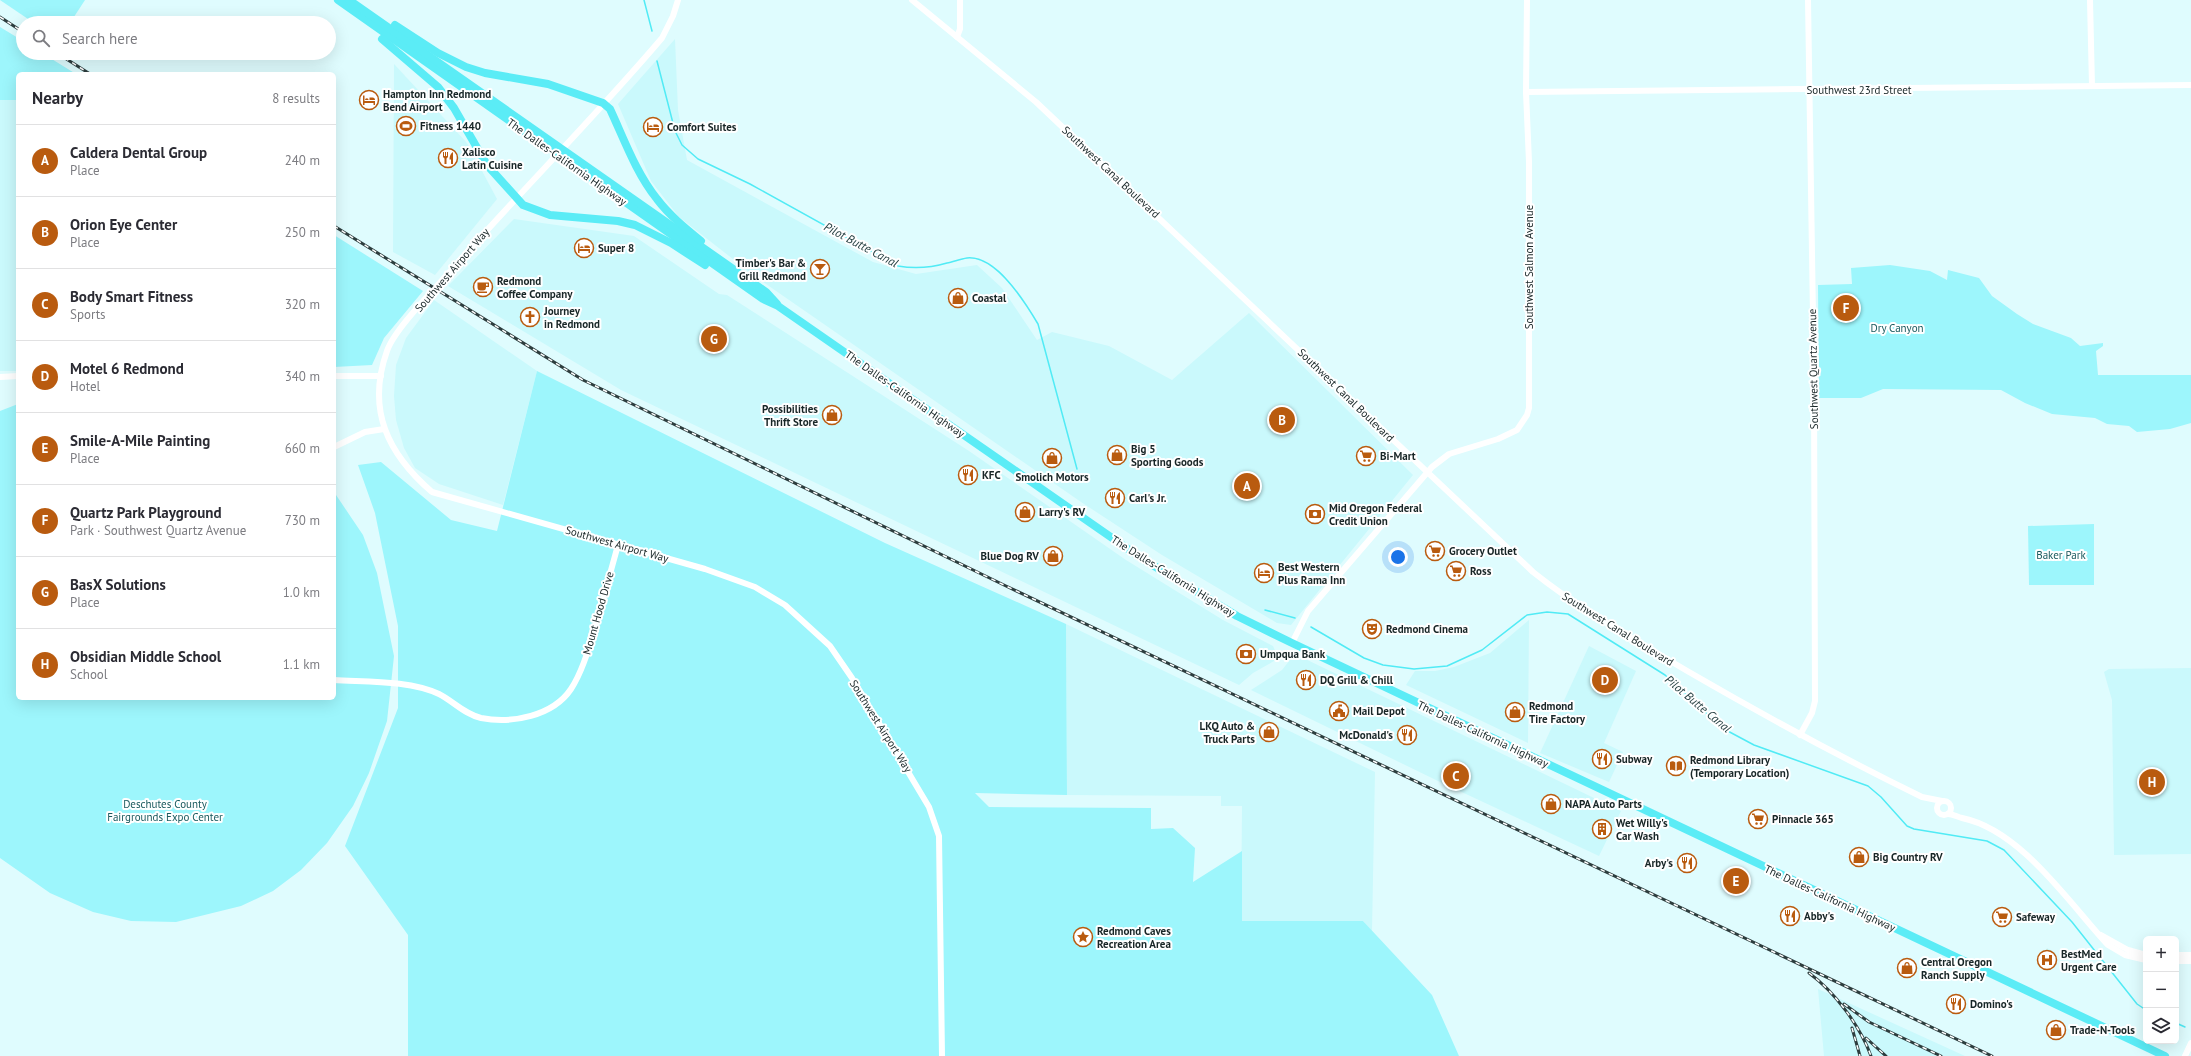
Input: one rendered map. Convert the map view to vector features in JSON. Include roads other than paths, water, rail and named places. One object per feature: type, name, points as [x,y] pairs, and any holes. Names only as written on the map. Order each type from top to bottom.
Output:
[{"type":"highway","name":"The Dalles-California Highway","points":[[338,0],[362,19],[553,148]]},
{"type":"highway","name":"The Dalles-California Highway","points":[[349,0],[747,288],[763,299],[778,306],[1141,558],[1237,616],[2165,1056]]},
{"type":"highway","points":[[349,0],[370,9],[438,53],[466,67],[497,76],[548,84],[603,104],[610,109],[645,181],[656,198],[668,212],[703,242],[716,258]]},
{"type":"highway","points":[[362,19],[376,34],[438,87],[454,108],[487,165],[523,205],[550,215],[618,221],[635,225],[672,243],[726,279],[747,288]]},
{"type":"highway","name":"The Dalles-California Highway","points":[[564,156],[766,292],[778,306]]},
{"type":"main road","name":"Southwest Airport Way","points":[[678,0],[673,16],[662,38],[516,198],[403,327],[387,350],[381,376],[379,410],[384,429],[393,450],[412,475],[432,492],[705,569],[755,587],[785,605],[812,627],[830,646],[852,678],[929,807],[939,836],[942,1056]]},
{"type":"main road","name":"Southwest Canal Boulevard","points":[[912,0],[1036,102],[1165,221],[1427,473],[1533,572],[1569,600],[1603,622],[1800,735],[1922,797],[1938,809]]},
{"type":"main road","points":[[958,37],[960,29],[960,0]]},
{"type":"main road","name":"Southwest Salmon Avenue","points":[[1292,643],[1308,612],[1437,462],[1449,454],[1498,439],[1517,430],[1527,415],[1530,308],[1529,162],[1526,92],[1527,0]]},
{"type":"main road","name":"Southwest Quartz Avenue","points":[[1800,735],[1812,713],[1815,701],[1814,389],[1808,0]]},
{"type":"main road","points":[[2090,0],[2092,86]]},
{"type":"main road","name":"Southwest 23rd Street","points":[[1526,92],[2191,85]]},
{"type":"main road","points":[[0,376],[16,376]]},
{"type":"main road","points":[[336,376],[381,376]]},
{"type":"main road","points":[[336,446],[365,432],[384,429]]},
{"type":"main road","name":"Mount Hood Drive","points":[[336,680],[416,687],[440,694],[457,707],[479,718],[498,720],[521,719],[548,710],[571,689],[588,652],[618,545]]},
{"type":"main road","name":"Southwest Canal Boulevard","points":[[1922,797],[1942,801]]},
{"type":"main road","points":[[1965,818],[1941,814],[1938,809],[1942,801],[1948,802],[1951,807],[1965,818],[2000,835],[2026,854],[2108,945],[2116,950],[2143,959]]},
{"type":"main road","points":[[1948,814],[1951,807]]},
{"type":"main road","points":[[2099,934],[2123,948],[2143,954]]},
{"type":"main road","points":[[2179,955],[2191,955]]},
{"type":"main road","points":[[2179,961],[2191,961]]},
{"type":"main road","points":[[2185,1056],[2191,1043]]},
{"type":"waterway","name":"Pilot Butte Canal","points":[[644,0],[652,31]]},
{"type":"waterway","name":"Pilot Butte Canal","points":[[657,61],[675,131],[682,145],[698,159],[750,184],[898,266],[910,268],[929,267],[967,258],[978,259],[999,272],[1026,304],[1038,324],[1077,469]]},
{"type":"waterway","name":"Pilot Butte Canal","points":[[1265,610],[1295,618]]},
{"type":"waterway","name":"Pilot Butte Canal","points":[[1311,627],[1364,658],[1383,665],[1414,669],[1447,666],[1482,650],[1527,615],[1547,612],[1568,614],[1665,675],[1724,729],[1754,745],[1868,786],[1881,797],[1907,826],[1914,829],[1987,841],[2004,850],[2072,922],[2137,1004],[2143,1008]]},
{"type":"waterway","name":"Pilot Butte Canal","points":[[2179,1024],[2185,1027]]},
{"type":"railway","points":[[0,17],[16,27]]},
{"type":"railway","points":[[68,60],[87,72]]},
{"type":"railway","points":[[336,227],[583,380],[1006,586],[1992,1056]]},
{"type":"railway","points":[[1809,973],[1819,981],[1846,1010],[1860,1033],[1871,1056]]},
{"type":"railway","points":[[1844,1004],[1869,1022],[1941,1056]]},
{"type":"railway","points":[[1852,1028],[1860,1056]]},
{"type":"railway","points":[[1866,1038],[1886,1056]]},
{"type":"place","name":"Hampton Inn Redmond Bend Airport","points":[[369,100]]},
{"type":"place","name":"Fitness 1440","points":[[406,126]]},
{"type":"place","name":"Comfort Suites","points":[[653,127]]},
{"type":"place","name":"Xalisco Latin Cuisine","points":[[448,158]]},
{"type":"place","name":"Super 8","points":[[584,248]]},
{"type":"place","name":"Timber's Bar & Grill Redmond","points":[[820,269]]},
{"type":"place","name":"Redmond Coffee Company","points":[[483,287]]},
{"type":"place","name":"Coastal","points":[[958,298]]},
{"type":"place","name":"Quartz Park Playground","points":[[1846,308]]},
{"type":"place","name":"Journey in Redmond","points":[[530,317]]},
{"type":"place","name":"BasX Solutions","points":[[714,339]]},
{"type":"place","name":"Possibilities Thrift Store","points":[[832,415]]},
{"type":"place","name":"Orion Eye Center","points":[[1282,420]]},
{"type":"place","name":"Big 5 Sporting Goods","points":[[1117,455]]},
{"type":"place","name":"Bi-Mart","points":[[1366,456]]},
{"type":"place","name":"Smolich Motors","points":[[1052,458]]},
{"type":"place","name":"KFC","points":[[968,475]]},
{"type":"place","name":"Caldera Dental Group","points":[[1247,486]]},
{"type":"place","name":"Carl's Jr.","points":[[1115,498]]},
{"type":"place","name":"Larry's RV","points":[[1025,512]]},
{"type":"place","name":"Mid Oregon Federal Credit Union","points":[[1315,514]]},
{"type":"place","name":"Grocery Outlet","points":[[1435,551]]},
{"type":"place","name":"Blue Dog RV","points":[[1053,556]]},
{"type":"place","name":"Ross","points":[[1456,571]]},
{"type":"place","name":"Best Western Plus Rama Inn","points":[[1264,573]]},
{"type":"place","name":"Redmond Cinema","points":[[1372,629]]},
{"type":"place","name":"Umpqua Bank","points":[[1246,654]]},
{"type":"place","name":"DQ Grill & Chill","points":[[1306,680]]},
{"type":"place","name":"Motel 6 Redmond","points":[[1605,680]]},
{"type":"place","name":"Mail Depot","points":[[1339,711]]},
{"type":"place","name":"Redmond Tire Factory","points":[[1515,712]]},
{"type":"place","name":"LKQ Auto & Truck Parts","points":[[1269,732]]},
{"type":"place","name":"McDonald's","points":[[1407,735]]},
{"type":"place","name":"Subway","points":[[1602,759]]},
{"type":"place","name":"Redmond Library (Temporary Location)","points":[[1676,766]]},
{"type":"place","name":"Body Smart Fitness","points":[[1456,776]]},
{"type":"place","name":"Obsidian Middle School","points":[[2152,782]]},
{"type":"place","name":"NAPA Auto Parts","points":[[1551,804]]},
{"type":"place","name":"Pinnacle 365","points":[[1758,819]]},
{"type":"place","name":"Wet Willy's Car Wash","points":[[1602,829]]},
{"type":"place","name":"Big Country RV","points":[[1859,857]]},
{"type":"place","name":"Arby's","points":[[1687,863]]},
{"type":"place","name":"Smile-A-Mile Painting","points":[[1736,881]]},
{"type":"place","name":"Abby's","points":[[1790,916]]},
{"type":"place","name":"Safeway","points":[[2002,917]]},
{"type":"place","name":"Redmond Caves Recreation Area","points":[[1083,937]]},
{"type":"place","name":"BestMed Urgent Care","points":[[2047,960]]},
{"type":"place","name":"Central Oregon Ranch Supply","points":[[1907,968]]},
{"type":"place","name":"Domino's","points":[[1956,1004]]},
{"type":"place","name":"Trade-N-Tools","points":[[2056,1030]]},
{"type":"park label","name":"Dry Canyon","points":[[1897,328]]},
{"type":"park label","name":"Baker Park","points":[[2061,555]]},
{"type":"park label","name":"Deschutes County Fairgrounds Expo Center","points":[[165,810]]}]
